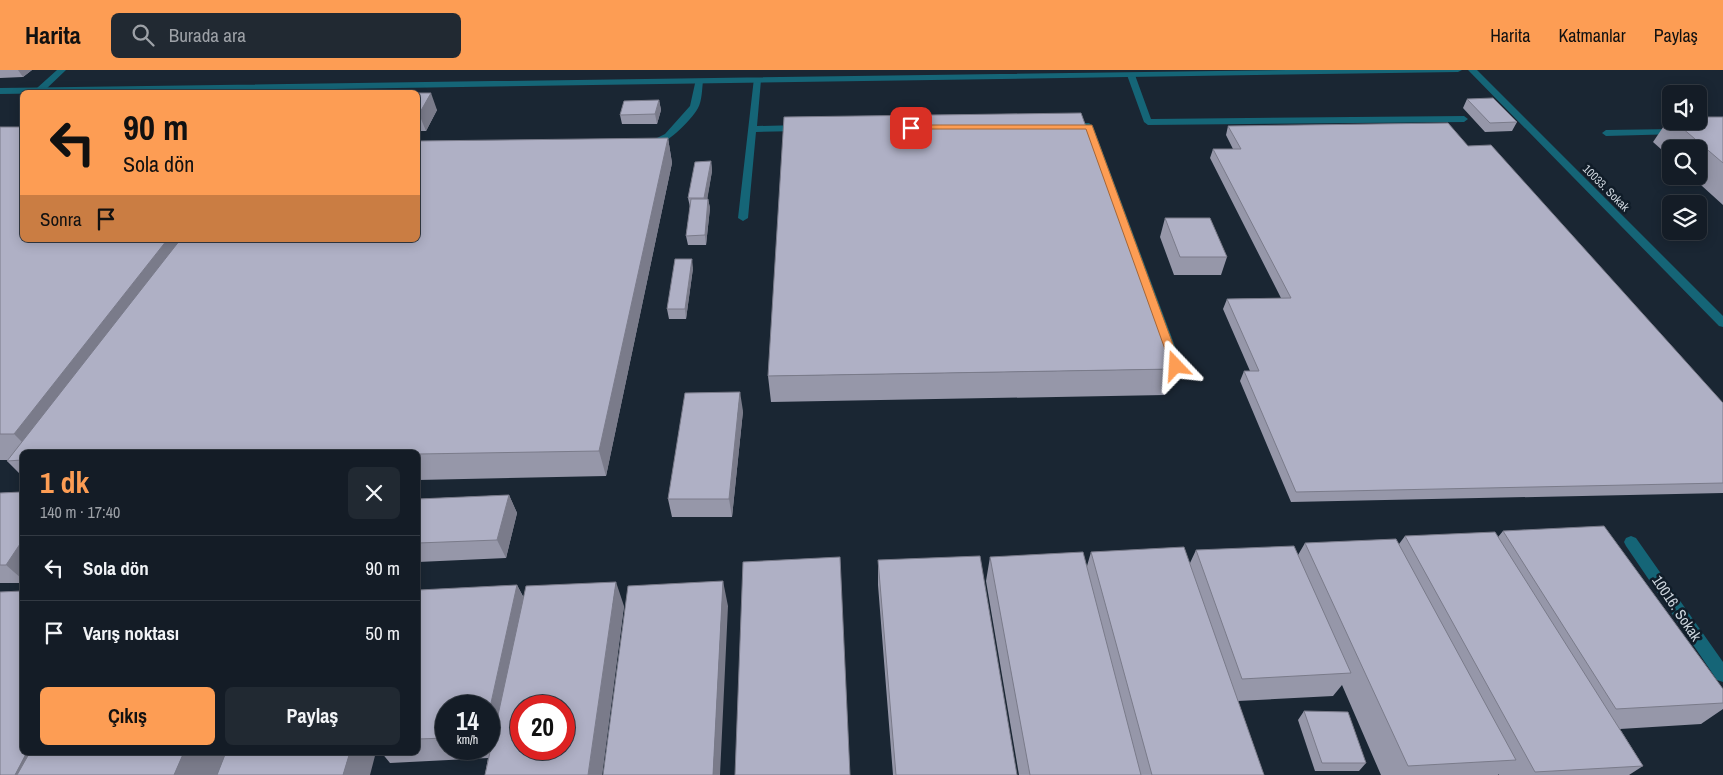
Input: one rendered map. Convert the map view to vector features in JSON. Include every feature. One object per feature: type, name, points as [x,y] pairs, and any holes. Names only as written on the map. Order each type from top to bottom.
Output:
[{"type":"street","points":[[40,90],[62,70]]},
{"type":"street","points":[[40,90],[1458,70]]},
{"type":"street","name":"10033. Sokak","points":[[1472,70],[1723,323]]},
{"type":"street","points":[[1131,75],[1148,122],[1464,119]]},
{"type":"street","points":[[743,218],[758,80]]},
{"type":"street","points":[[639,148],[660,141],[674,130],[694,107],[699,81]]},
{"type":"street","points":[[0,91],[20,90]]},
{"type":"street","points":[[1060,126],[1089,126],[1176,366]]},
{"type":"street","points":[[752,129],[812,128]]},
{"type":"street","points":[[1606,132],[1684,132]]},
{"type":"street","name":"10016. Sokak","points":[[1631,542],[1723,675]]},
{"type":"building","points":[[420,93],[431,93],[420,112]]},
{"type":"building","points":[[1493,98],[1517,122],[1490,123],[1467,99]]},
{"type":"building","points":[[659,100],[655,114],[620,115],[624,101]]},
{"type":"building","points":[[1081,113],[1174,369],[768,376],[784,117]]},
{"type":"building","points":[[1707,117],[1723,117],[1723,163],[1707,149],[1707,140],[1696,140],[1684,130],[1707,130]]},
{"type":"building","points":[[1448,123],[1468,146],[1491,145],[1723,403],[1723,483],[1296,492],[1244,371],[1259,371],[1227,299],[1291,298],[1213,149],[1241,149],[1228,126]]},
{"type":"building","points":[[0,127],[20,127],[20,242],[165,242],[14,434],[0,434]]},
{"type":"building","points":[[668,138],[599,451],[420,454],[420,450],[20,450],[20,460],[7,461],[178,242],[420,242],[420,141]]},
{"type":"building","points":[[711,161],[704,198],[688,198],[695,162]]},
{"type":"building","points":[[691,199],[708,199],[705,235],[686,236]]},
{"type":"building","points":[[1165,218],[1210,218],[1227,257],[1180,257]]},
{"type":"building","points":[[675,259],[692,259],[685,309],[667,309]]},
{"type":"building","points":[[740,392],[729,499],[668,499],[685,393]]},
{"type":"building","points":[[20,492],[20,544],[6,565],[0,565],[0,493]]},
{"type":"building","points":[[509,495],[497,540],[420,543],[420,499]]},
{"type":"building","points":[[1604,526],[1723,689],[1723,703],[1616,709],[1503,531]]},
{"type":"building","points":[[1495,532],[1643,766],[1535,772],[1405,536]]},
{"type":"building","points":[[1396,539],[1516,760],[1408,766],[1305,543]]},
{"type":"building","points":[[1294,546],[1351,673],[1242,679],[1196,550]]},
{"type":"building","points":[[1184,547],[1264,775],[1152,775],[1091,552]]},
{"type":"building","points":[[1083,552],[1141,775],[1030,775],[990,557]]},
{"type":"building","points":[[980,556],[1017,775],[896,775],[878,560]]},
{"type":"building","points":[[840,557],[850,775],[735,775],[743,562]]},
{"type":"building","points":[[723,581],[713,775],[603,775],[628,586]]},
{"type":"building","points":[[616,582],[588,775],[485,775],[488,760],[500,760],[500,706],[526,586]]},
{"type":"building","points":[[517,585],[493,695],[435,695],[435,738],[420,739],[420,590]]},
{"type":"building","points":[[20,591],[20,755],[25,755],[15,775],[0,775],[0,592]]},
{"type":"building","points":[[1304,711],[1348,712],[1366,763],[1322,763]]},
{"type":"building","points":[[28,755],[183,755],[174,775],[17,775]]},
{"type":"building","points":[[225,755],[349,755],[343,775],[217,775]]},
{"type":"route","points":[[911,128],[1089,126],[1176,366]]}]
